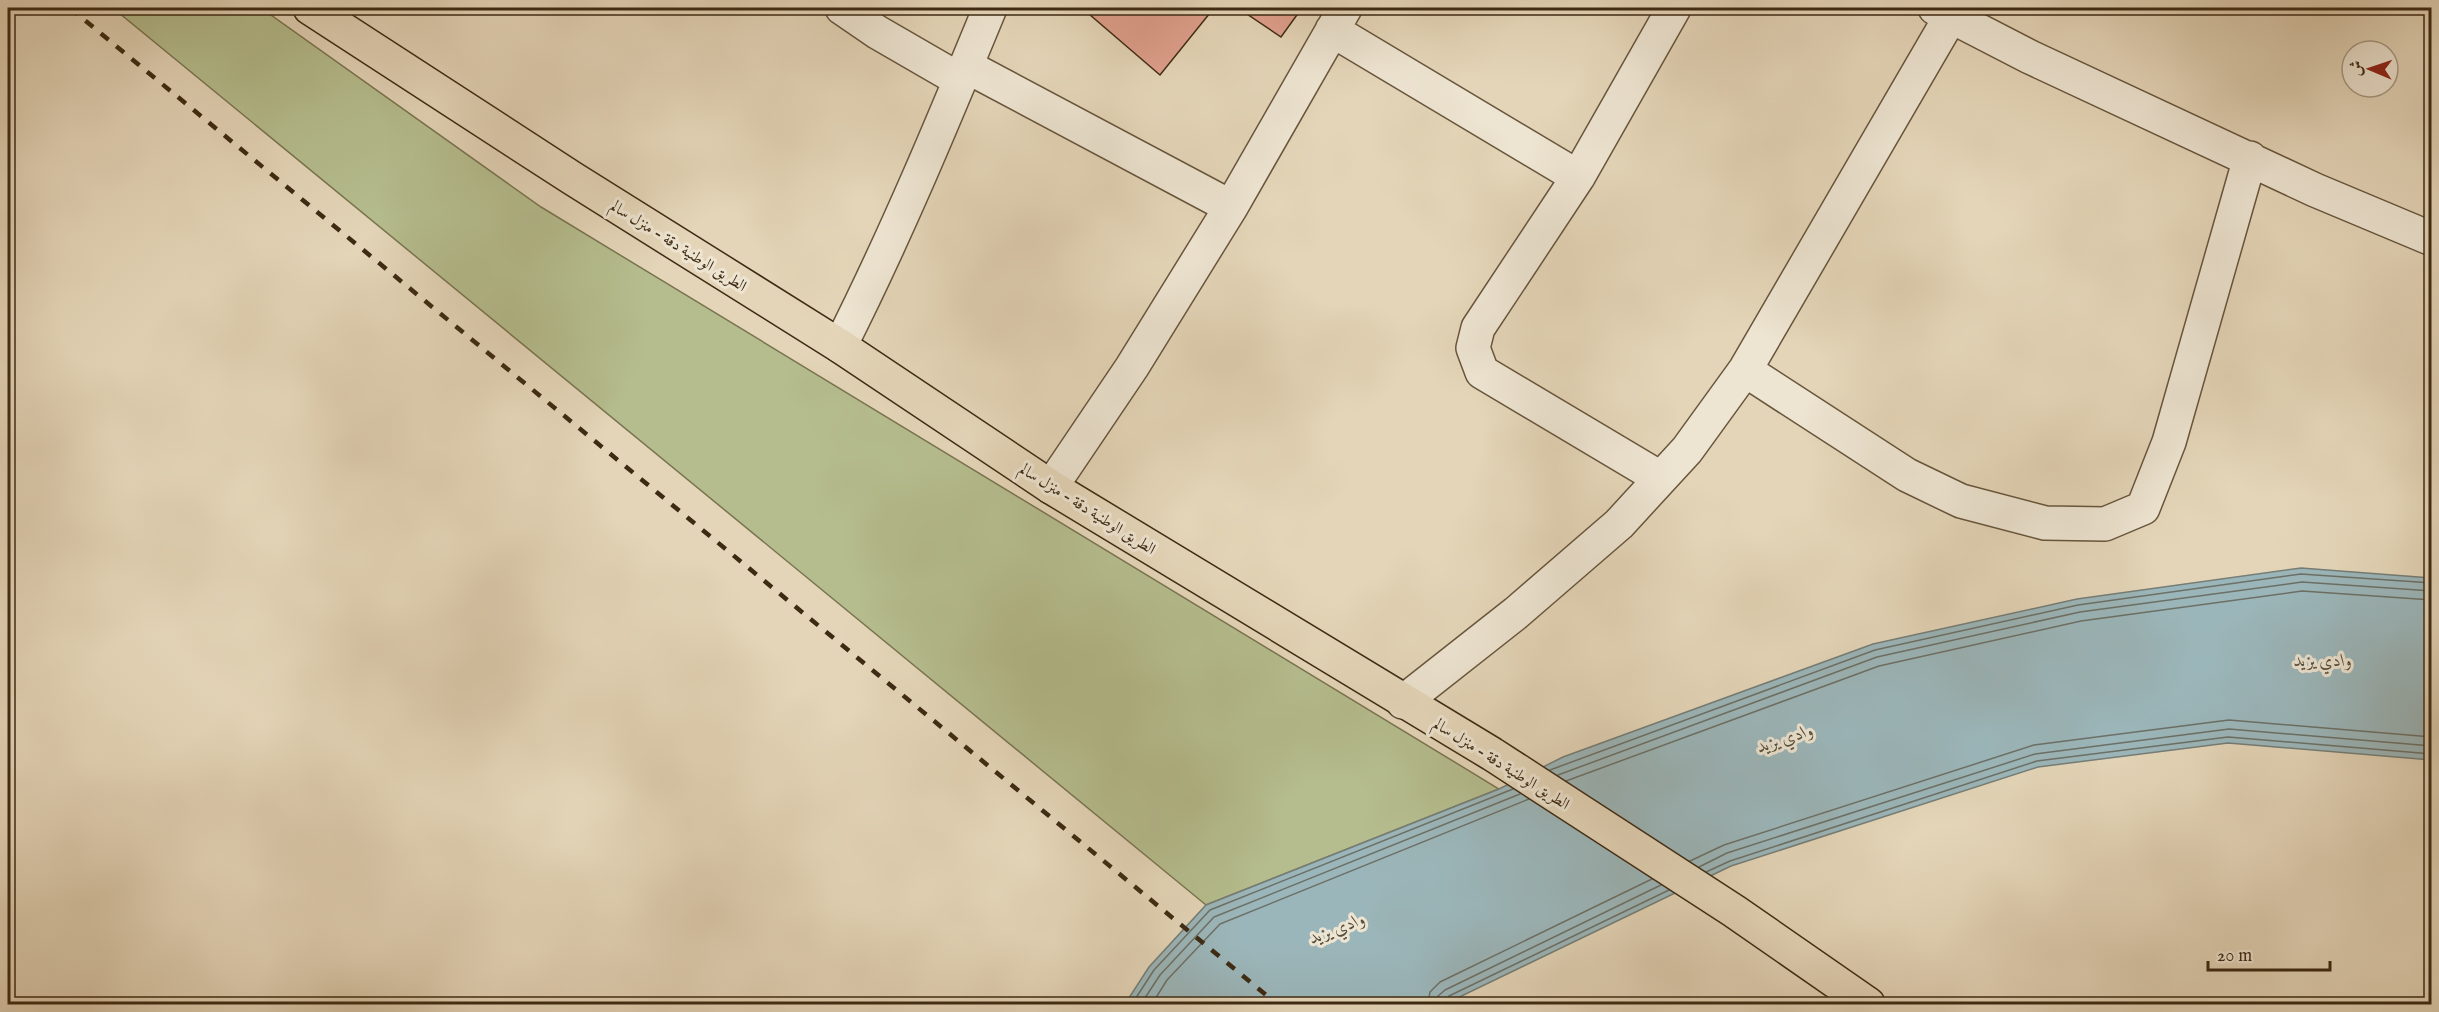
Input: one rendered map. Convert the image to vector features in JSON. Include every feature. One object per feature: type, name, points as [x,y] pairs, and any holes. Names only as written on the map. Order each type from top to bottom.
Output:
[{"type":"main road","name":"الطريق الوطنية دقة - منزل سالم","points":[[310,8],[572,178],[840,345],[1052,487],[1492,754],[1734,911],[1869,1005]]},
{"type":"street","points":[[842,8],[877,32],[1231,207]]},
{"type":"street","points":[[840,345],[883,260],[990,8]]},
{"type":"street","points":[[1660,478],[1482,372],[1473,348],[1478,328],[1578,177],[1674,8]]},
{"type":"street","points":[[1403,702],[1516,613],[1618,524],[1687,450],[1745,370],[1943,12],[2030,57],[2315,190],[2432,239]]},
{"type":"street","points":[[1052,487],[1132,367],[1231,207],[1338,19],[1578,177]]},
{"type":"street","points":[[1745,370],[1908,475],[1961,501],[2045,523],[2105,524],[2144,508],[2169,441],[2250,158]]},
{"type":"green space","points":[[113,8],[261,8],[541,207],[1499,789],[1206,905]]},
{"type":"water","name":"وادي يزيد","points":[[2301,568],[2431,578],[2431,760],[2228,743],[2038,767],[1731,866],[1445,1004],[1125,1004],[1149,967],[1206,905],[1499,789],[1563,757],[1873,644],[2077,599]]},
{"type":"building","points":[[1082,8],[1214,8],[1160,75]]},
{"type":"building","points":[[1238,8],[1302,8],[1281,37]]},
{"type":"railway","points":[[70,8],[1277,1004]]}]
